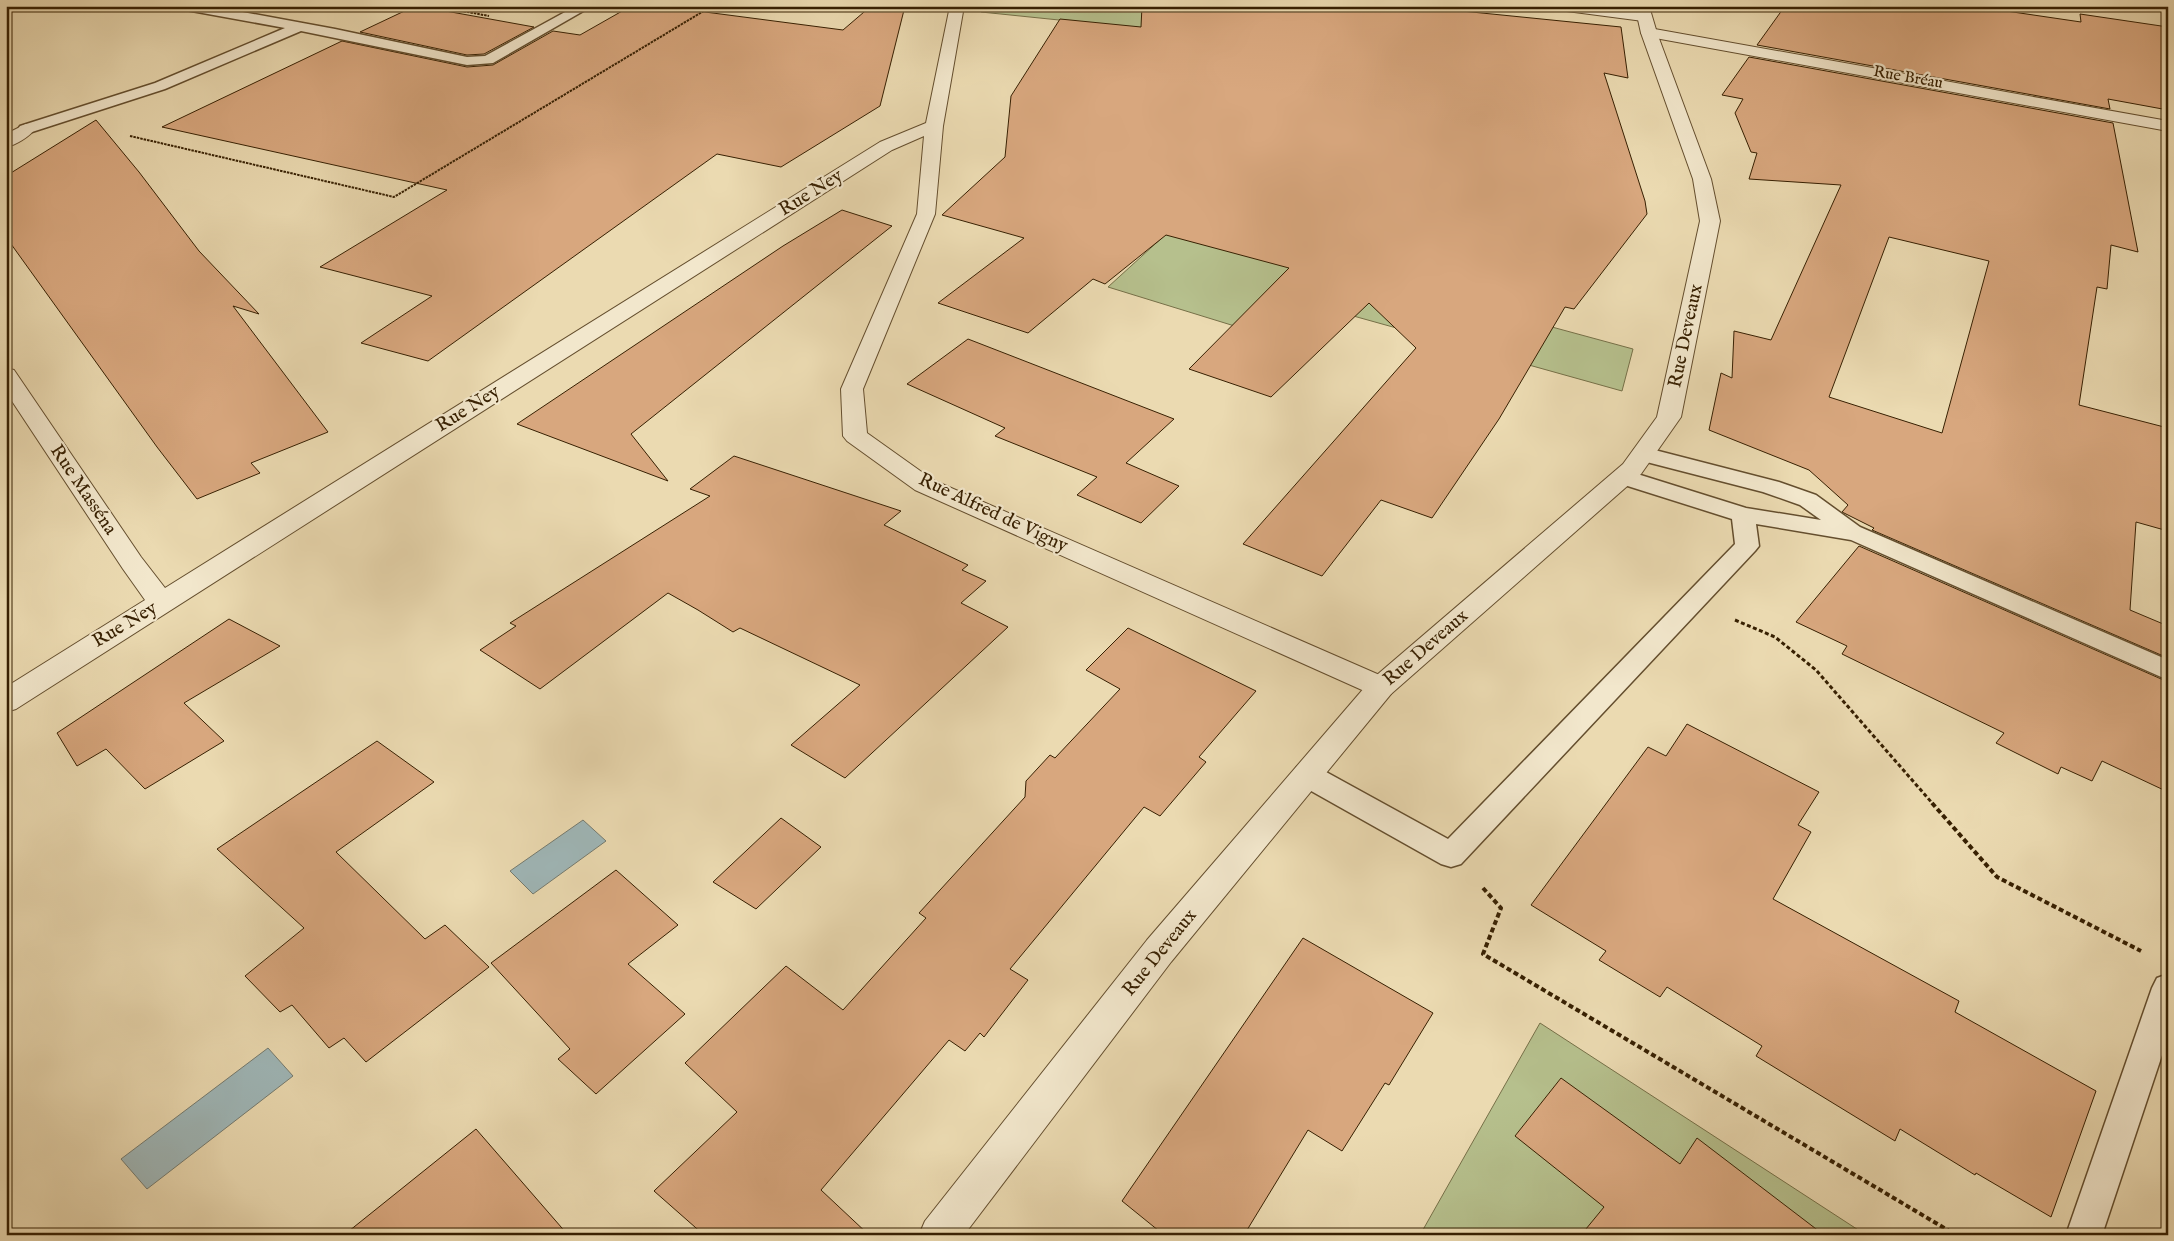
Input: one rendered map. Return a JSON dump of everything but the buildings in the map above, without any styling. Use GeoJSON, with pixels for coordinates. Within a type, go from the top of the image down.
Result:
{"type":"FeatureCollection","features":[{"type":"Feature","properties":{"kind":"street","name":"Rue Alfred de Vigny"},"geometry":{"type":"LineString","coordinates":[[957,6],[934,126],[926,214],[852,389],[855,436],[924,485],[1381,687]]}},
{"type":"Feature","properties":{"kind":"street","name":"Rue Bréau"},"geometry":{"type":"LineString","coordinates":[[1560,6],[1645,19],[1738,48],[2168,126]]}},
{"type":"Feature","properties":{"kind":"street","name":"Rue Deveaux"},"geometry":{"type":"LineString","coordinates":[[939,1235],[1159,951],[1381,687],[1623,477],[1643,454],[1669,417],[1710,221],[1702,179],[1645,19]]}},
{"type":"Feature","properties":{"kind":"street"},"geometry":{"type":"LineString","coordinates":[[6,124],[26,129]]}},
{"type":"Feature","properties":{"kind":"street","name":"Rue Ney"},"geometry":{"type":"LineString","coordinates":[[6,701],[886,146],[934,126]]}},
{"type":"Feature","properties":{"kind":"street"},"geometry":{"type":"LineString","coordinates":[[6,142],[26,129]]}},
{"type":"Feature","properties":{"kind":"street","name":"Rue Masséna"},"geometry":{"type":"LineString","coordinates":[[6,375],[132,563],[162,603]]}},
{"type":"Feature","properties":{"kind":"lane"},"geometry":{"type":"LineString","coordinates":[[186,6],[336,33],[467,61],[488,60],[586,6]]}},
{"type":"Feature","properties":{"kind":"lane"},"geometry":{"type":"LineString","coordinates":[[26,129],[160,86],[299,27]]}},
{"type":"Feature","properties":{"kind":"lane"},"geometry":{"type":"LineString","coordinates":[[1643,454],[1771,487],[1808,500],[1856,533],[2168,671]]}},
{"type":"Feature","properties":{"kind":"lane"},"geometry":{"type":"LineString","coordinates":[[1623,477],[1743,514],[1856,533]]}},
{"type":"Feature","properties":{"kind":"lane"},"geometry":{"type":"LineString","coordinates":[[1307,775],[1451,855],[1747,546],[1743,514]]}},
{"type":"Feature","properties":{"kind":"lane"},"geometry":{"type":"LineString","coordinates":[[2084,1235],[2168,988]]}},
{"type":"Feature","properties":{"kind":"path"},"geometry":{"type":"LineString","coordinates":[[130,136],[394,197],[712,6]]}},
{"type":"Feature","properties":{"kind":"path"},"geometry":{"type":"LineString","coordinates":[[1693,602],[1775,637],[1816,670],[1997,877],[2142,952]]}},
{"type":"Feature","properties":{"kind":"path"},"geometry":{"type":"LineString","coordinates":[[1451,855],[1501,908],[1483,954],[1956,1235]]}},
{"type":"Feature","properties":{"kind":"green space"},"geometry":{"type":"Polygon","coordinates":[[[982,6],[1191,6],[1361,51],[981,12],[982,6]]]}},
{"type":"Feature","properties":{"kind":"green space"},"geometry":{"type":"Polygon","coordinates":[[[1176,225],[1633,349],[1622,391],[1289,298],[1254,332],[1108,287],[1176,225]]]}},
{"type":"Feature","properties":{"kind":"green space"},"geometry":{"type":"Polygon","coordinates":[[[1540,1023],[1866,1235],[1420,1235],[1540,1023]]]}},
{"type":"Feature","properties":{"kind":"water"},"geometry":{"type":"Polygon","coordinates":[[[583,820],[606,841],[533,894],[510,871],[583,820]]]}},
{"type":"Feature","properties":{"kind":"water"},"geometry":{"type":"Polygon","coordinates":[[[268,1048],[293,1076],[147,1189],[121,1159],[268,1048]]]}}]}
